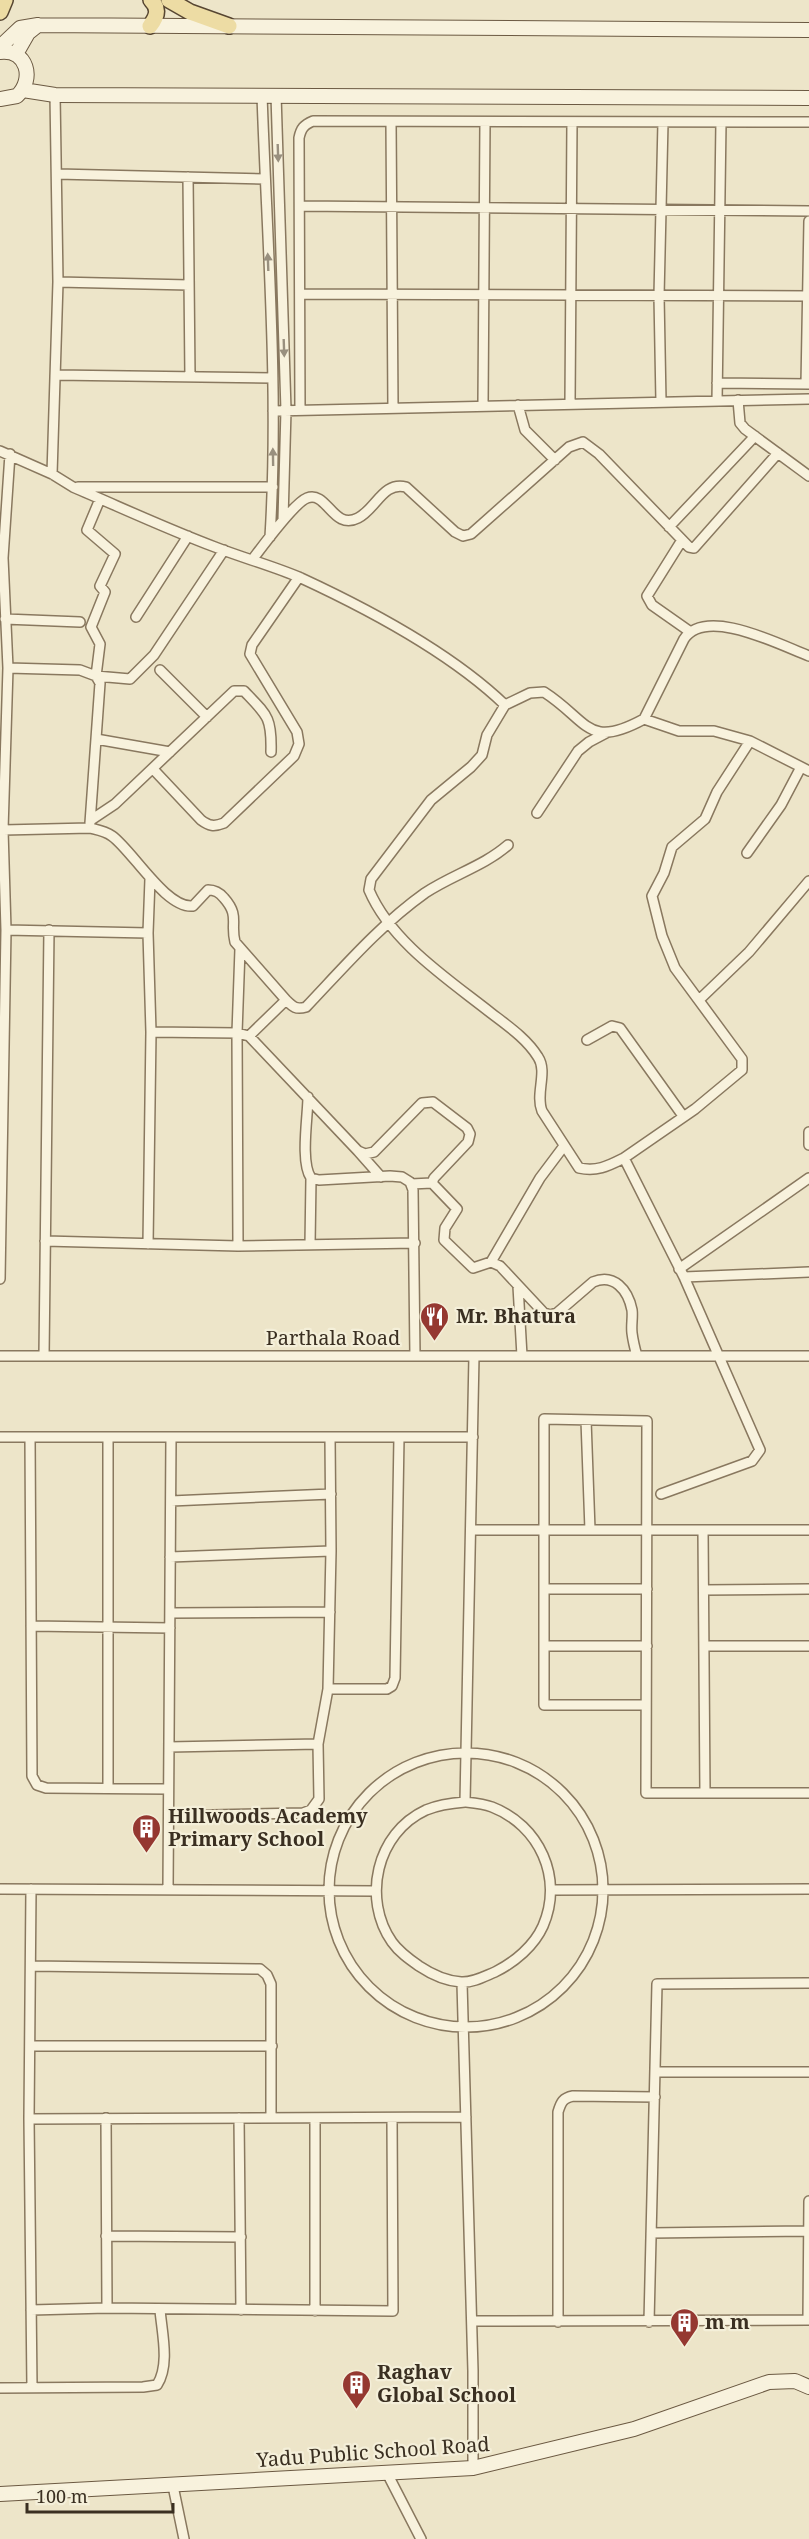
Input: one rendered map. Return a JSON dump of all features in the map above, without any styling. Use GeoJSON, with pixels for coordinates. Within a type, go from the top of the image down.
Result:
{"type":"FeatureCollection","features":[{"type":"Feature","properties":{"kind":"main road"},"geometry":{"type":"LineString","coordinates":[[150,26],[157,12],[151,0]]}},
{"type":"Feature","properties":{"kind":"main road"},"geometry":{"type":"LineString","coordinates":[[169,0],[190,12],[229,26]]}},
{"type":"Feature","properties":{"kind":"street"},"geometry":{"type":"LineString","coordinates":[[16,54],[28,33],[38,25]]}},
{"type":"Feature","properties":{"kind":"street"},"geometry":{"type":"LineString","coordinates":[[0,47],[20,28],[38,25],[809,30]]}},
{"type":"Feature","properties":{"kind":"street"},"geometry":{"type":"LineString","coordinates":[[0,52],[16,54],[27,68],[27,84],[23,90],[10,99],[0,99]]}},
{"type":"Feature","properties":{"kind":"street"},"geometry":{"type":"LineString","coordinates":[[23,90],[55,95],[809,98]]}},
{"type":"Feature","properties":{"kind":"street"},"geometry":{"type":"LineString","coordinates":[[51,474],[58,282],[55,95]]}},
{"type":"Feature","properties":{"kind":"street"},"geometry":{"type":"LineString","coordinates":[[269,95],[265,179],[273,411],[273,487],[270,537]]}},
{"type":"Feature","properties":{"kind":"street"},"geometry":{"type":"LineString","coordinates":[[269,95],[286,410],[283,520]]}},
{"type":"Feature","properties":{"kind":"street"},"geometry":{"type":"LineString","coordinates":[[300,409],[299,138],[301,129],[306,124],[314,122],[809,122]]}},
{"type":"Feature","properties":{"kind":"street"},"geometry":{"type":"LineString","coordinates":[[391,122],[393,407]]}},
{"type":"Feature","properties":{"kind":"street"},"geometry":{"type":"LineString","coordinates":[[483,405],[485,122]]}},
{"type":"Feature","properties":{"kind":"street"},"geometry":{"type":"LineString","coordinates":[[570,404],[572,122]]}},
{"type":"Feature","properties":{"kind":"street"},"geometry":{"type":"LineString","coordinates":[[661,402],[659,296],[663,122]]}},
{"type":"Feature","properties":{"kind":"street"},"geometry":{"type":"LineString","coordinates":[[717,401],[721,122]]}},
{"type":"Feature","properties":{"kind":"street"},"geometry":{"type":"LineString","coordinates":[[57,174],[265,179]]}},
{"type":"Feature","properties":{"kind":"street"},"geometry":{"type":"LineString","coordinates":[[188,177],[190,377]]}},
{"type":"Feature","properties":{"kind":"street"},"geometry":{"type":"LineString","coordinates":[[301,206],[809,211]]}},
{"type":"Feature","properties":{"kind":"street"},"geometry":{"type":"LineString","coordinates":[[717,383],[808,384],[809,221]]}},
{"type":"Feature","properties":{"kind":"street"},"geometry":{"type":"LineString","coordinates":[[58,282],[189,285]]}},
{"type":"Feature","properties":{"kind":"street"},"geometry":{"type":"LineString","coordinates":[[300,294],[808,296]]}},
{"type":"Feature","properties":{"kind":"street"},"geometry":{"type":"LineString","coordinates":[[55,375],[272,378]]}},
{"type":"Feature","properties":{"kind":"street"},"geometry":{"type":"LineString","coordinates":[[273,411],[809,399]]}},
{"type":"Feature","properties":{"kind":"street"},"geometry":{"type":"LineString","coordinates":[[738,400],[740,423],[809,476]]}},
{"type":"Feature","properties":{"kind":"street"},"geometry":{"type":"LineString","coordinates":[[518,405],[525,430],[555,460]]}},
{"type":"Feature","properties":{"kind":"street"},"geometry":{"type":"LineString","coordinates":[[669,527],[755,436]]}},
{"type":"Feature","properties":{"kind":"street"},"geometry":{"type":"LineString","coordinates":[[252,560],[283,520],[305,498],[320,499],[342,520],[351,521],[360,517],[397,484],[406,487],[455,532],[463,536],[471,534],[555,460],[576,443],[583,442],[589,445],[689,547],[694,548],[702,543],[778,453]]}},
{"type":"Feature","properties":{"kind":"street"},"geometry":{"type":"LineString","coordinates":[[0,1279],[6,930],[3,830],[8,668],[3,558],[5,453],[100,499],[188,536],[299,577],[362,608],[449,660],[482,683],[505,705]]}},
{"type":"Feature","properties":{"kind":"street"},"geometry":{"type":"LineString","coordinates":[[73,487],[273,487]]}},
{"type":"Feature","properties":{"kind":"street"},"geometry":{"type":"LineString","coordinates":[[90,824],[100,683],[96,676],[100,644],[91,627],[105,592],[100,586],[115,554],[87,530],[100,499]]}},
{"type":"Feature","properties":{"kind":"street"},"geometry":{"type":"LineString","coordinates":[[136,617],[188,536]]}},
{"type":"Feature","properties":{"kind":"street"},"geometry":{"type":"LineString","coordinates":[[682,540],[647,596],[652,605],[689,631]]}},
{"type":"Feature","properties":{"kind":"street"},"geometry":{"type":"LineString","coordinates":[[8,668],[80,670],[96,676],[130,679],[154,655],[224,550]]}},
{"type":"Feature","properties":{"kind":"street"},"geometry":{"type":"LineString","coordinates":[[153,769],[201,820],[208,825],[216,826],[224,822],[294,756],[299,744],[297,732],[253,663],[250,654],[252,645],[299,577]]}},
{"type":"Feature","properties":{"kind":"street"},"geometry":{"type":"LineString","coordinates":[[5,619],[80,622]]}},
{"type":"Feature","properties":{"kind":"street"},"geometry":{"type":"LineString","coordinates":[[537,813],[578,751],[589,742],[607,733],[626,729],[644,719],[689,631],[697,627],[724,626],[809,656]]}},
{"type":"Feature","properties":{"kind":"street"},"geometry":{"type":"LineString","coordinates":[[160,669],[207,717]]}},
{"type":"Feature","properties":{"kind":"street"},"geometry":{"type":"LineString","coordinates":[[3,830],[90,824],[153,769],[234,691],[244,691],[267,716],[272,732],[271,752]]}},
{"type":"Feature","properties":{"kind":"street"},"geometry":{"type":"LineString","coordinates":[[607,733],[592,730],[544,692],[530,693],[505,705],[487,735],[482,755],[431,800],[371,879],[369,890],[388,922],[441,975],[518,1034],[538,1056],[542,1064],[538,1100],[542,1111],[579,1168],[590,1170],[601,1169],[624,1158],[742,1070],[743,1063],[725,1033],[671,960],[652,896],[664,873],[672,847],[705,819],[717,792],[750,741]]}},
{"type":"Feature","properties":{"kind":"street"},"geometry":{"type":"LineString","coordinates":[[644,719],[679,731],[714,731],[750,741],[805,769],[747,854]]}},
{"type":"Feature","properties":{"kind":"street"},"geometry":{"type":"LineString","coordinates":[[96,739],[170,752]]}},
{"type":"Feature","properties":{"kind":"street"},"geometry":{"type":"LineString","coordinates":[[90,824],[114,837],[150,879],[185,907],[197,904],[208,890],[220,893],[235,915],[233,936],[240,949],[286,1000],[299,1009],[306,1007],[388,922],[431,890],[491,859],[508,845]]}},
{"type":"Feature","properties":{"kind":"street"},"geometry":{"type":"LineString","coordinates":[[148,1244],[151,1032],[148,933],[150,879]]}},
{"type":"Feature","properties":{"kind":"street"},"geometry":{"type":"LineString","coordinates":[[699,1000],[749,952],[809,881]]}},
{"type":"Feature","properties":{"kind":"street"},"geometry":{"type":"LineString","coordinates":[[6,930],[148,933]]}},
{"type":"Feature","properties":{"kind":"street"},"geometry":{"type":"LineString","coordinates":[[44,1356],[49,930]]}},
{"type":"Feature","properties":{"kind":"street"},"geometry":{"type":"LineString","coordinates":[[238,1246],[237,1033],[240,949]]}},
{"type":"Feature","properties":{"kind":"street"},"geometry":{"type":"LineString","coordinates":[[249,1036],[286,1000]]}},
{"type":"Feature","properties":{"kind":"street"},"geometry":{"type":"LineString","coordinates":[[587,1040],[612,1026],[620,1028],[683,1116]]}},
{"type":"Feature","properties":{"kind":"street"},"geometry":{"type":"LineString","coordinates":[[151,1032],[237,1033],[249,1036],[381,1177]]}},
{"type":"Feature","properties":{"kind":"street"},"geometry":{"type":"LineString","coordinates":[[308,1097],[306,1171],[311,1178],[310,1245]]}},
{"type":"Feature","properties":{"kind":"street"},"geometry":{"type":"LineString","coordinates":[[358,1151],[365,1154],[374,1152],[422,1103],[433,1102],[467,1128],[470,1134],[468,1142],[432,1183]]}},
{"type":"Feature","properties":{"kind":"street"},"geometry":{"type":"LineString","coordinates":[[809,1132],[809,1145]]}},
{"type":"Feature","properties":{"kind":"street"},"geometry":{"type":"LineString","coordinates":[[491,1262],[540,1178],[564,1146]]}},
{"type":"Feature","properties":{"kind":"street"},"geometry":{"type":"LineString","coordinates":[[624,1158],[682,1273],[760,1450],[753,1461],[661,1494]]}},
{"type":"Feature","properties":{"kind":"street"},"geometry":{"type":"LineString","coordinates":[[311,1178],[319,1180],[402,1177],[411,1184],[432,1183],[457,1209],[445,1228],[444,1240],[472,1268],[491,1262],[500,1266],[544,1313],[550,1315],[557,1313],[593,1282],[601,1279],[611,1280],[622,1286],[630,1303],[636,1356]]}},
{"type":"Feature","properties":{"kind":"street"},"geometry":{"type":"LineString","coordinates":[[682,1273],[809,1178]]}},
{"type":"Feature","properties":{"kind":"street"},"geometry":{"type":"LineString","coordinates":[[411,1184],[415,1243],[415,1356]]}},
{"type":"Feature","properties":{"kind":"street"},"geometry":{"type":"LineString","coordinates":[[45,1240],[238,1246],[415,1243]]}},
{"type":"Feature","properties":{"kind":"street"},"geometry":{"type":"LineString","coordinates":[[682,1273],[809,1272]]}},
{"type":"Feature","properties":{"kind":"street"},"geometry":{"type":"LineString","coordinates":[[518,1286],[522,1356]]}},
{"type":"Feature","properties":{"kind":"street","name":"Parthala Road"},"geometry":{"type":"LineString","coordinates":[[0,1356],[809,1356]]}},
{"type":"Feature","properties":{"kind":"street"},"geometry":{"type":"LineString","coordinates":[[465,1802],[474,1356]]}},
{"type":"Feature","properties":{"kind":"street"},"geometry":{"type":"LineString","coordinates":[[646,1705],[544,1705],[544,1419],[647,1421],[646,1793],[809,1793]]}},
{"type":"Feature","properties":{"kind":"street"},"geometry":{"type":"LineString","coordinates":[[586,1420],[590,1530]]}},
{"type":"Feature","properties":{"kind":"street"},"geometry":{"type":"LineString","coordinates":[[0,1437],[473,1437]]}},
{"type":"Feature","properties":{"kind":"street"},"geometry":{"type":"LineString","coordinates":[[30,1437],[32,1776],[37,1785],[46,1788],[168,1789]]}},
{"type":"Feature","properties":{"kind":"street"},"geometry":{"type":"LineString","coordinates":[[108,1437],[108,1788]]}},
{"type":"Feature","properties":{"kind":"street"},"geometry":{"type":"LineString","coordinates":[[168,1890],[171,1437]]}},
{"type":"Feature","properties":{"kind":"street"},"geometry":{"type":"LineString","coordinates":[[169,1816],[303,1813],[311,1810],[319,1799],[318,1744],[327,1689],[330,1612],[330,1437]]}},
{"type":"Feature","properties":{"kind":"street"},"geometry":{"type":"LineString","coordinates":[[327,1689],[387,1689],[392,1686],[395,1678],[399,1437]]}},
{"type":"Feature","properties":{"kind":"street"},"geometry":{"type":"LineString","coordinates":[[171,1501],[331,1494]]}},
{"type":"Feature","properties":{"kind":"street"},"geometry":{"type":"LineString","coordinates":[[471,1530],[809,1530]]}},
{"type":"Feature","properties":{"kind":"street"},"geometry":{"type":"LineString","coordinates":[[703,1530],[705,1793]]}},
{"type":"Feature","properties":{"kind":"street"},"geometry":{"type":"LineString","coordinates":[[170,1557],[331,1551]]}},
{"type":"Feature","properties":{"kind":"street"},"geometry":{"type":"LineString","coordinates":[[544,1589],[647,1589]]}},
{"type":"Feature","properties":{"kind":"street"},"geometry":{"type":"LineString","coordinates":[[704,1590],[809,1589]]}},
{"type":"Feature","properties":{"kind":"street"},"geometry":{"type":"LineString","coordinates":[[170,1613],[330,1612]]}},
{"type":"Feature","properties":{"kind":"street"},"geometry":{"type":"LineString","coordinates":[[31,1626],[170,1628]]}},
{"type":"Feature","properties":{"kind":"street"},"geometry":{"type":"LineString","coordinates":[[544,1646],[647,1646]]}},
{"type":"Feature","properties":{"kind":"street"},"geometry":{"type":"LineString","coordinates":[[704,1646],[809,1646]]}},
{"type":"Feature","properties":{"kind":"street"},"geometry":{"type":"LineString","coordinates":[[169,1747],[318,1744]]}},
{"type":"Feature","properties":{"kind":"street"},"geometry":{"type":"LineString","coordinates":[[466,1751],[508,1758],[550,1780],[582,1816],[601,1860],[603,1890],[599,1918],[589,1953],[560,1991],[521,2018],[464,2030],[427,2024],[385,2003],[354,1972],[335,1934],[328,1891],[334,1848],[354,1809],[385,1779],[423,1759],[466,1751]]}},
{"type":"Feature","properties":{"kind":"street"},"geometry":{"type":"LineString","coordinates":[[465,1802],[491,1806],[514,1818],[529,1832],[541,1848],[549,1870],[551,1890],[543,1926],[527,1950],[507,1966],[480,1979],[462,1983],[440,1977],[405,1956],[392,1942],[380,1920],[375,1891],[378,1869],[388,1844],[404,1825],[424,1811],[446,1804],[465,1802]]}},
{"type":"Feature","properties":{"kind":"street"},"geometry":{"type":"LineString","coordinates":[[0,1889],[375,1891]]}},
{"type":"Feature","properties":{"kind":"street"},"geometry":{"type":"LineString","coordinates":[[31,1889],[29,2119],[32,2387]]}},
{"type":"Feature","properties":{"kind":"street"},"geometry":{"type":"LineString","coordinates":[[551,1890],[809,1889]]}},
{"type":"Feature","properties":{"kind":"street"},"geometry":{"type":"LineString","coordinates":[[31,1966],[260,1969],[267,1975],[271,1984],[271,2118]]}},
{"type":"Feature","properties":{"kind":"street"},"geometry":{"type":"LineString","coordinates":[[462,1983],[472,2321],[473,2468]]}},
{"type":"Feature","properties":{"kind":"street"},"geometry":{"type":"LineString","coordinates":[[650,2322],[657,1984],[809,1983]]}},
{"type":"Feature","properties":{"kind":"street"},"geometry":{"type":"LineString","coordinates":[[31,2046],[272,2046]]}},
{"type":"Feature","properties":{"kind":"street"},"geometry":{"type":"LineString","coordinates":[[655,2072],[809,2072]]}},
{"type":"Feature","properties":{"kind":"street"},"geometry":{"type":"LineString","coordinates":[[558,2322],[558,2112],[561,2103],[573,2096],[655,2097]]}},
{"type":"Feature","properties":{"kind":"street"},"geometry":{"type":"LineString","coordinates":[[29,2119],[466,2117]]}},
{"type":"Feature","properties":{"kind":"street"},"geometry":{"type":"LineString","coordinates":[[106,2118],[107,2308]]}},
{"type":"Feature","properties":{"kind":"street"},"geometry":{"type":"LineString","coordinates":[[239,2118],[241,2310]]}},
{"type":"Feature","properties":{"kind":"street"},"geometry":{"type":"LineString","coordinates":[[315,2118],[315,2311]]}},
{"type":"Feature","properties":{"kind":"street"},"geometry":{"type":"LineString","coordinates":[[31,2310],[107,2308],[393,2311],[392,2118]]}},
{"type":"Feature","properties":{"kind":"street"},"geometry":{"type":"LineString","coordinates":[[472,2321],[808,2320],[809,2201]]}},
{"type":"Feature","properties":{"kind":"street"},"geometry":{"type":"LineString","coordinates":[[651,2233],[809,2231]]}},
{"type":"Feature","properties":{"kind":"street"},"geometry":{"type":"LineString","coordinates":[[106,2236],[241,2237]]}},
{"type":"Feature","properties":{"kind":"street"},"geometry":{"type":"LineString","coordinates":[[0,2388],[157,2385],[162,2377],[164,2366],[160,2310]]}},
{"type":"Feature","properties":{"kind":"street","name":"Yadu Public School Road"},"geometry":{"type":"LineString","coordinates":[[0,2494],[473,2468],[634,2429],[769,2382],[795,2381],[809,2387]]}},
{"type":"Feature","properties":{"kind":"street"},"geometry":{"type":"LineString","coordinates":[[387,2473],[421,2539]]}},
{"type":"Feature","properties":{"kind":"street"},"geometry":{"type":"LineString","coordinates":[[172,2486],[184,2539]]}},
{"type":"Feature","properties":{"kind":"place","name":"Mr. Bhatura"},"geometry":{"type":"Point","coordinates":[435,1342]}},
{"type":"Feature","properties":{"kind":"place","name":"Hillwoods Academy Primary School"},"geometry":{"type":"Point","coordinates":[147,1854]}},
{"type":"Feature","properties":{"kind":"place","name":"m m"},"geometry":{"type":"Point","coordinates":[684,2348]}},
{"type":"Feature","properties":{"kind":"place","name":"Raghav Global School"},"geometry":{"type":"Point","coordinates":[356,2410]}}]}
